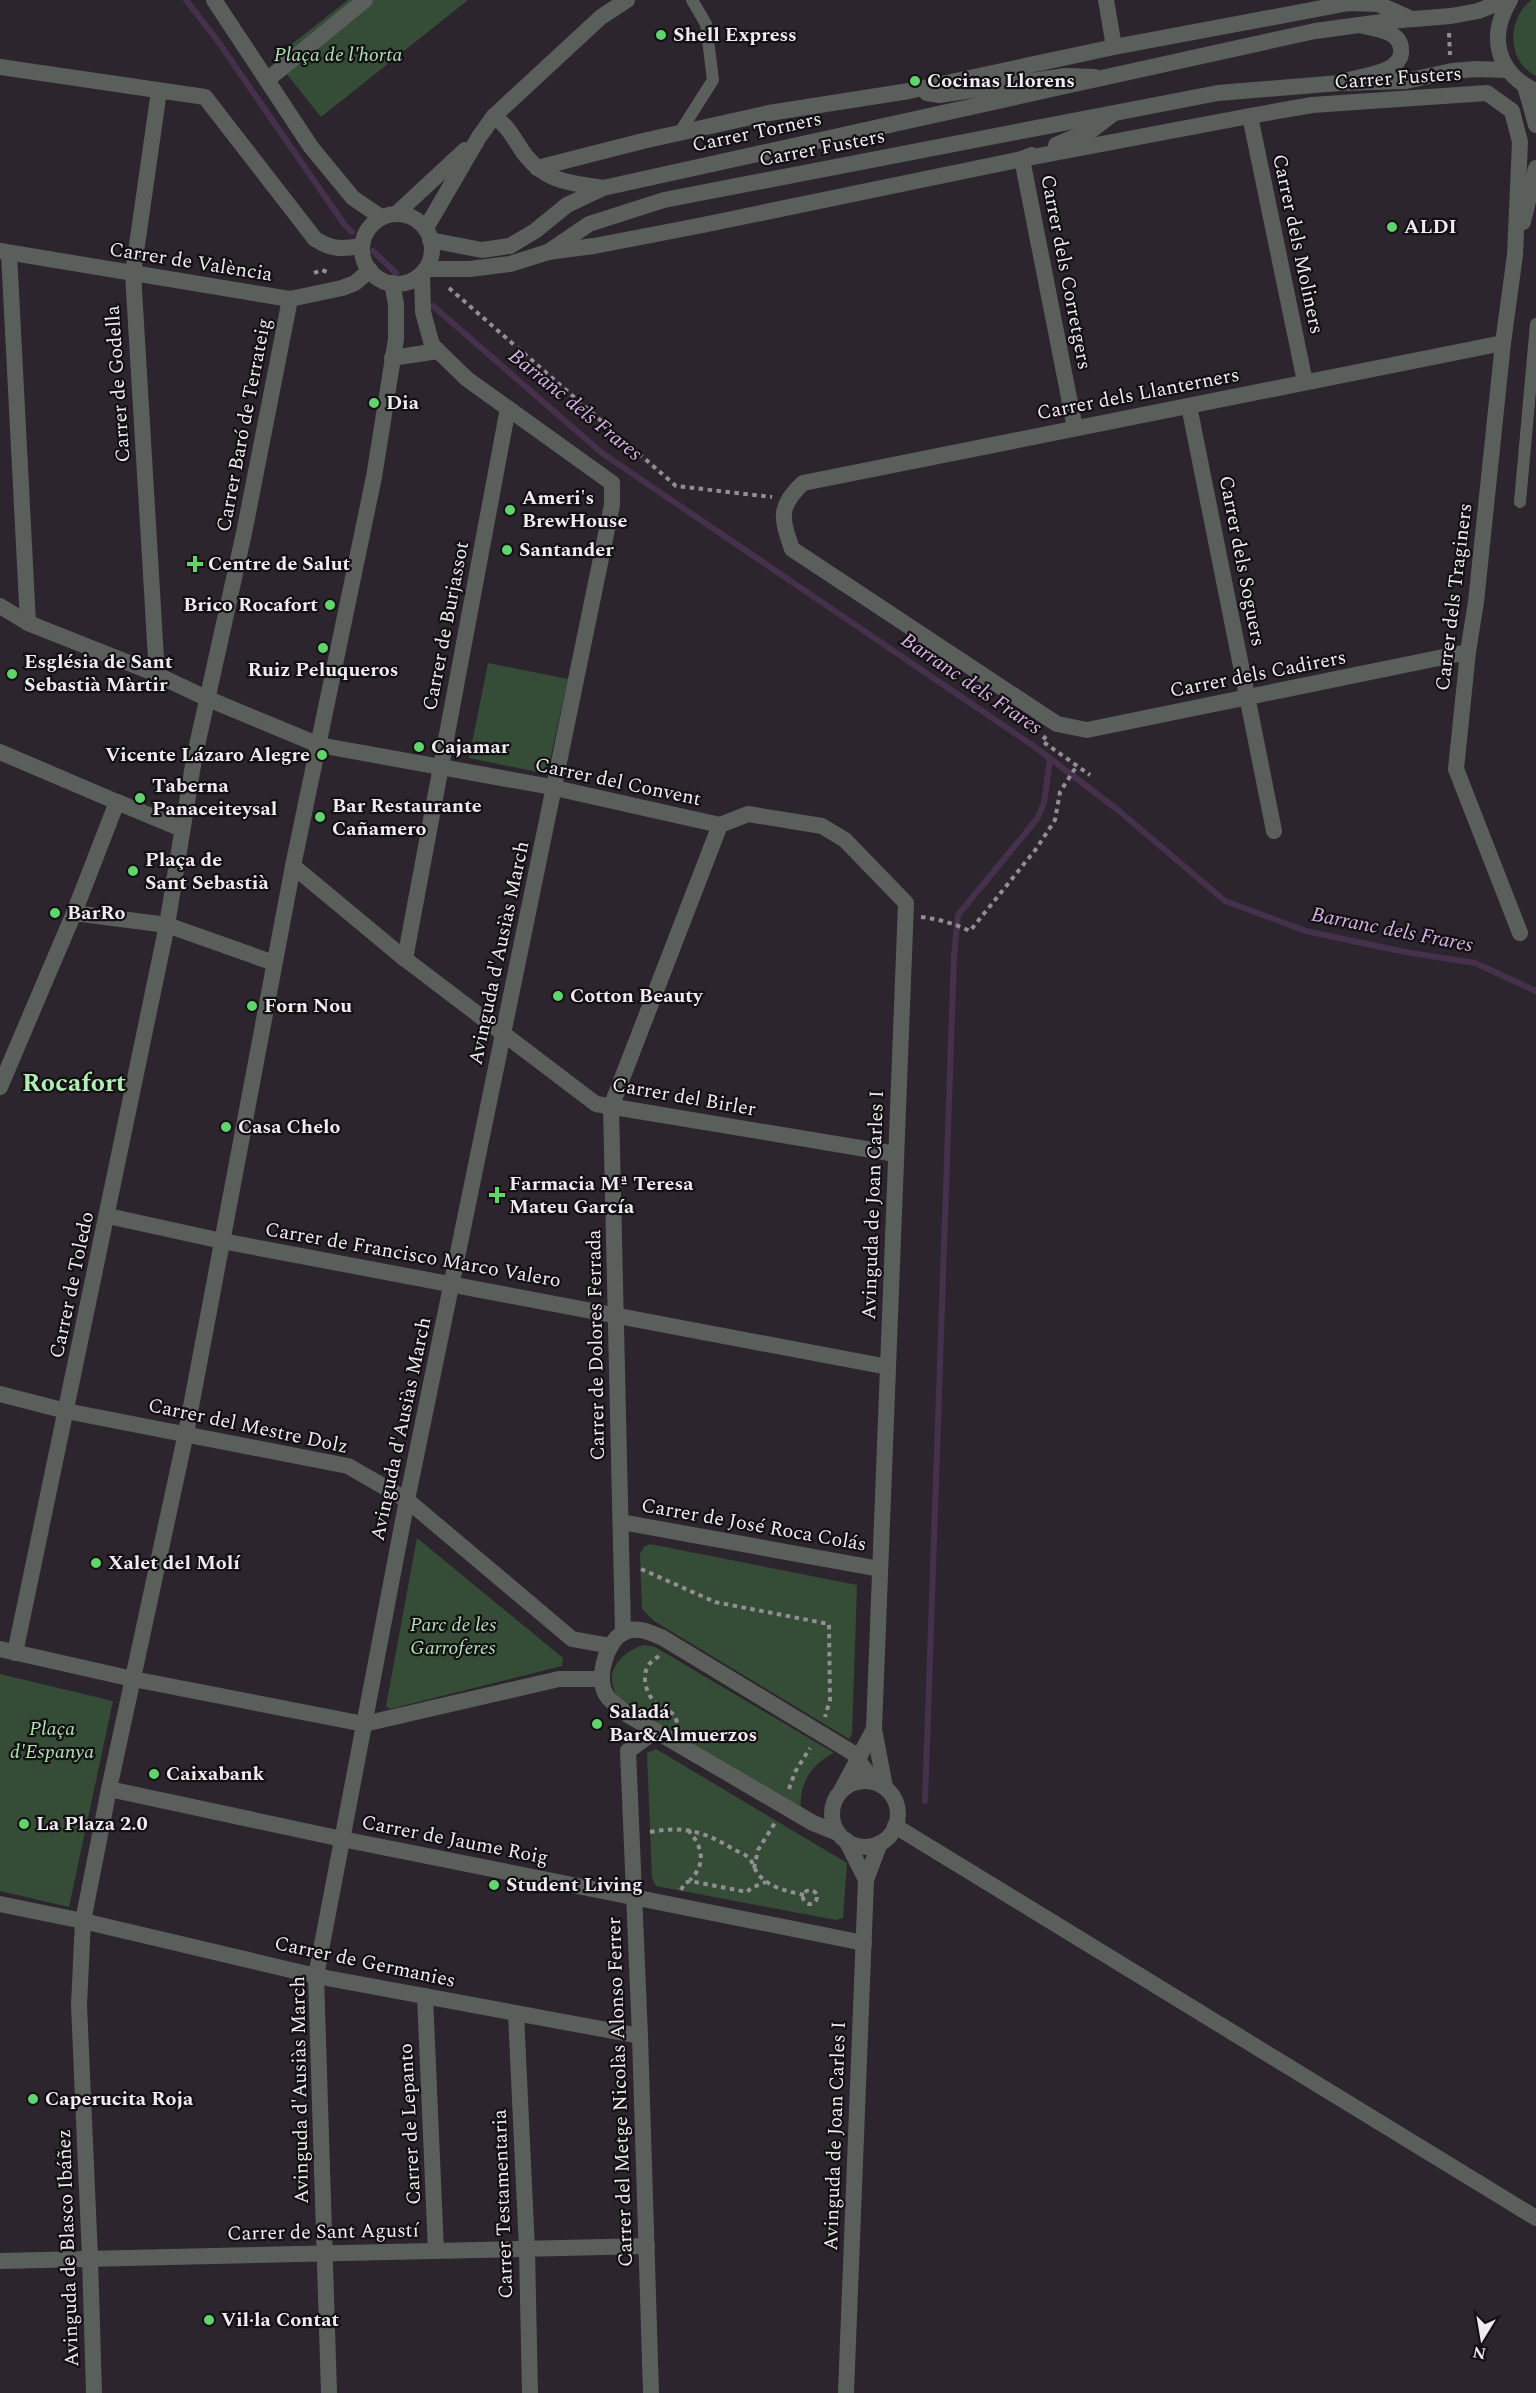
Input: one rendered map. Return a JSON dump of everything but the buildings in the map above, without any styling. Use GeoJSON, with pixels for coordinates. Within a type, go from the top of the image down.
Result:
{"type":"FeatureCollection","features":[{"type":"Feature","properties":{"kind":"street"},"geometry":{"type":"LineString","coordinates":[[214,0],[311,147],[353,198],[388,216],[402,214],[418,220],[428,234],[432,252],[424,271],[423,312],[432,345],[467,379],[508,408]]}},
{"type":"Feature","properties":{"kind":"street"},"geometry":{"type":"LineString","coordinates":[[267,80],[365,0]]}},
{"type":"Feature","properties":{"kind":"street"},"geometry":{"type":"LineString","coordinates":[[428,234],[479,137],[494,116],[601,17],[627,0]]}},
{"type":"Feature","properties":{"kind":"street"},"geometry":{"type":"LineString","coordinates":[[1106,0],[1114,47]]}},
{"type":"Feature","properties":{"kind":"street"},"geometry":{"type":"LineString","coordinates":[[1508,0],[1501,15],[1497,33],[1499,52],[1508,70],[1530,89],[1536,125]]}},
{"type":"Feature","properties":{"kind":"street","name":"Carrer Fusters"},"geometry":{"type":"LineString","coordinates":[[909,91],[939,95],[1065,76],[1107,77],[1315,31],[1451,16],[1478,11],[1508,0]]}},
{"type":"Feature","properties":{"kind":"street","name":"Carrer Fusters"},"geometry":{"type":"LineString","coordinates":[[537,168],[680,132],[769,113],[909,91],[1114,47],[1349,3],[1379,2],[1412,19]]}},
{"type":"Feature","properties":{"kind":"street","name":"Carrer Fusters"},"geometry":{"type":"LineString","coordinates":[[1340,83],[1393,67],[1400,60],[1402,51],[1400,42],[1394,35],[1359,25]]}},
{"type":"Feature","properties":{"kind":"street"},"geometry":{"type":"LineString","coordinates":[[0,67],[205,97],[315,239],[328,247],[344,249],[362,246]]}},
{"type":"Feature","properties":{"kind":"street","name":"Carrer Fusters"},"geometry":{"type":"LineString","coordinates":[[424,271],[510,264],[548,252],[594,246],[698,226],[1022,159],[1312,105],[1452,71],[1492,68],[1508,70]]}},
{"type":"Feature","properties":{"kind":"street","name":"Carrer Torners"},"geometry":{"type":"LineString","coordinates":[[428,234],[482,250],[510,246],[535,231],[567,205],[603,188],[1107,77]]}},
{"type":"Feature","properties":{"kind":"street","name":"Carrer Fusters"},"geometry":{"type":"LineString","coordinates":[[548,252],[589,224],[664,200],[1218,93],[1340,83],[1406,81]]}},
{"type":"Feature","properties":{"kind":"street","name":"Carrer de Godella"},"geometry":{"type":"LineString","coordinates":[[157,675],[133,273],[159,91]]}},
{"type":"Feature","properties":{"kind":"street","name":"Carrer Fusters"},"geometry":{"type":"LineString","coordinates":[[1312,105],[1487,93],[1512,111],[1520,142],[1515,255]]}},
{"type":"Feature","properties":{"kind":"street","name":"Carrer Fusters"},"geometry":{"type":"LineString","coordinates":[[1022,159],[1092,130],[1113,114]]}},
{"type":"Feature","properties":{"kind":"street"},"geometry":{"type":"LineString","coordinates":[[494,116],[508,127],[526,156],[537,168],[558,181],[603,188]]}},
{"type":"Feature","properties":{"kind":"street","name":"Carrer dels Moliners"},"geometry":{"type":"LineString","coordinates":[[1250,116],[1305,382]]}},
{"type":"Feature","properties":{"kind":"street"},"geometry":{"type":"LineString","coordinates":[[424,271],[412,281],[392,283],[374,276],[364,262],[362,246],[365,233],[372,224],[388,216],[479,137]]}},
{"type":"Feature","properties":{"kind":"street","name":"Carrer dels Corretgers"},"geometry":{"type":"LineString","coordinates":[[1022,159],[1075,428]]}},
{"type":"Feature","properties":{"kind":"street"},"geometry":{"type":"LineString","coordinates":[[1515,255],[1536,168]]}},
{"type":"Feature","properties":{"kind":"street"},"geometry":{"type":"LineString","coordinates":[[5,252],[7,380],[28,623]]}},
{"type":"Feature","properties":{"kind":"street","name":"Carrer de València"},"geometry":{"type":"LineString","coordinates":[[5,252],[290,299],[335,290],[355,283],[370,270]]}},
{"type":"Feature","properties":{"kind":"street","name":"Carrer dels Traginers"},"geometry":{"type":"LineString","coordinates":[[1515,255],[1503,343],[1456,769],[1520,933]]}},
{"type":"Feature","properties":{"kind":"street"},"geometry":{"type":"LineString","coordinates":[[0,1904],[83,1921],[109,1789],[186,1434],[293,866],[374,477],[396,339],[396,304],[392,283]]}},
{"type":"Feature","properties":{"kind":"street","name":"Carrer Baró de Terrateig"},"geometry":{"type":"LineString","coordinates":[[182,829],[206,698],[244,534],[290,299]]}},
{"type":"Feature","properties":{"kind":"street","name":"Carrer dels Llanterners"},"geometry":{"type":"LineString","coordinates":[[787,499],[803,483],[1503,343]]}},
{"type":"Feature","properties":{"kind":"street"},"geometry":{"type":"LineString","coordinates":[[392,358],[438,351]]}},
{"type":"Feature","properties":{"kind":"street","name":"Carrer dels Soguers"},"geometry":{"type":"LineString","coordinates":[[1189,406],[1274,831]]}},
{"type":"Feature","properties":{"kind":"street","name":"Avinguda d'Ausiàs March"},"geometry":{"type":"LineString","coordinates":[[329,2393],[316,1976],[407,1500],[612,504],[612,483],[508,408]]}},
{"type":"Feature","properties":{"kind":"street","name":"Carrer de Burjassot"},"geometry":{"type":"LineString","coordinates":[[405,959],[508,408]]}},
{"type":"Feature","properties":{"kind":"street","name":"Carrer dels Cadirers"},"geometry":{"type":"LineString","coordinates":[[787,499],[783,525],[792,549],[1057,724],[1086,730],[1468,652]]}},
{"type":"Feature","properties":{"kind":"street","name":"Carrer del Convent"},"geometry":{"type":"LineString","coordinates":[[0,606],[28,623],[157,675],[319,745],[555,789],[720,825]]}},
{"type":"Feature","properties":{"kind":"street"},"geometry":{"type":"LineString","coordinates":[[0,752],[182,829],[167,925]]}},
{"type":"Feature","properties":{"kind":"street"},"geometry":{"type":"LineString","coordinates":[[0,1087],[74,913],[117,802]]}},
{"type":"Feature","properties":{"kind":"street","name":"Avinguda de Joan Carles I"},"geometry":{"type":"LineString","coordinates":[[720,825],[748,814],[822,826],[845,840],[906,903],[874,1728],[880,1784]]}},
{"type":"Feature","properties":{"kind":"street","name":"Carrer de Dolores Ferrada"},"geometry":{"type":"LineString","coordinates":[[623,1633],[611,1107],[720,825]]}},
{"type":"Feature","properties":{"kind":"street","name":"Carrer del Birler"},"geometry":{"type":"LineString","coordinates":[[293,866],[405,959],[596,1104],[896,1154]]}},
{"type":"Feature","properties":{"kind":"street"},"geometry":{"type":"LineString","coordinates":[[74,913],[167,925],[274,963]]}},
{"type":"Feature","properties":{"kind":"street","name":"Carrer de Toledo"},"geometry":{"type":"LineString","coordinates":[[7,1651],[66,1411],[167,925]]}},
{"type":"Feature","properties":{"kind":"street","name":"Carrer de Francisco Marco Valero"},"geometry":{"type":"LineString","coordinates":[[108,1216],[222,1241],[888,1367]]}},
{"type":"Feature","properties":{"kind":"street","name":"Carrer del Mestre Dolz"},"geometry":{"type":"LineString","coordinates":[[0,1394],[66,1411],[348,1466],[407,1500],[572,1639],[611,1646]]}},
{"type":"Feature","properties":{"kind":"street","name":"Carrer de José Roca Colás"},"geometry":{"type":"LineString","coordinates":[[621,1522],[880,1569]]}},
{"type":"Feature","properties":{"kind":"street"},"geometry":{"type":"LineString","coordinates":[[640,1629],[663,1638],[858,1758],[880,1784],[890,1791],[898,1808],[898,1819],[892,1834],[880,1843],[867,1847],[856,1845],[784,1807],[628,1715],[606,1695],[602,1679],[604,1662],[611,1646],[623,1633],[640,1629]]}},
{"type":"Feature","properties":{"kind":"street"},"geometry":{"type":"LineString","coordinates":[[7,1651],[133,1679],[364,1724],[559,1679],[602,1679]]}},
{"type":"Feature","properties":{"kind":"street","name":"Avinguda de Joan Carles I"},"geometry":{"type":"LineString","coordinates":[[842,1791],[874,1728]]}},
{"type":"Feature","properties":{"kind":"street","name":"Carrer del Metge Nicolàs Alonso Ferrer"},"geometry":{"type":"LineString","coordinates":[[651,2393],[628,1751],[655,1731]]}},
{"type":"Feature","properties":{"kind":"street"},"geometry":{"type":"LineString","coordinates":[[842,1836],[833,1819],[833,1807],[842,1791],[851,1784],[866,1780],[880,1784]]}},
{"type":"Feature","properties":{"kind":"street","name":"Carrer de Jaume Roig"},"geometry":{"type":"LineString","coordinates":[[109,1789],[342,1839],[864,1943]]}},
{"type":"Feature","properties":{"kind":"street"},"geometry":{"type":"LineString","coordinates":[[895,1826],[1536,2217]]}},
{"type":"Feature","properties":{"kind":"street","name":"Avinguda de Joan Carles I"},"geometry":{"type":"LineString","coordinates":[[842,1836],[866,1880]]}},
{"type":"Feature","properties":{"kind":"street","name":"Avinguda de Joan Carles I"},"geometry":{"type":"LineString","coordinates":[[846,2393],[866,1880],[880,1843]]}},
{"type":"Feature","properties":{"kind":"street","name":"Carrer de Germanies"},"geometry":{"type":"LineString","coordinates":[[83,1921],[316,1976],[640,2036]]}},
{"type":"Feature","properties":{"kind":"street","name":"Avinguda de Blasco Ibáñez"},"geometry":{"type":"LineString","coordinates":[[83,1921],[79,2005],[94,2393]]}},
{"type":"Feature","properties":{"kind":"street","name":"Carrer de Lepanto"},"geometry":{"type":"LineString","coordinates":[[425,1996],[436,2251]]}},
{"type":"Feature","properties":{"kind":"street","name":"Carrer Testamentaria"},"geometry":{"type":"LineString","coordinates":[[516,2013],[527,2250],[530,2393]]}},
{"type":"Feature","properties":{"kind":"street","name":"Carrer de Sant Agustí"},"geometry":{"type":"LineString","coordinates":[[0,2261],[646,2246]]}},
{"type":"Feature","properties":{"kind":"lane"},"geometry":{"type":"LineString","coordinates":[[680,132],[713,80],[706,24],[692,0]]}},
{"type":"Feature","properties":{"kind":"lane"},"geometry":{"type":"LineString","coordinates":[[1520,502],[1536,324]]}},
{"type":"Feature","properties":{"kind":"path"},"geometry":{"type":"LineString","coordinates":[[1450,25],[1448,42],[1451,62]]}},
{"type":"Feature","properties":{"kind":"path"},"geometry":{"type":"LineString","coordinates":[[424,271],[676,486],[787,499]]}},
{"type":"Feature","properties":{"kind":"path"},"geometry":{"type":"LineString","coordinates":[[1042,741],[1090,775]]}},
{"type":"Feature","properties":{"kind":"path"},"geometry":{"type":"LineString","coordinates":[[906,915],[943,919],[951,925],[970,931],[1055,820],[1057,803],[1067,779],[1076,767]]}},
{"type":"Feature","properties":{"kind":"path"},"geometry":{"type":"LineString","coordinates":[[641,1569],[715,1602],[828,1624],[831,1700],[823,1723]]}},
{"type":"Feature","properties":{"kind":"path"},"geometry":{"type":"LineString","coordinates":[[647,1690],[645,1682],[648,1667],[663,1652]]}},
{"type":"Feature","properties":{"kind":"path"},"geometry":{"type":"LineString","coordinates":[[795,1772],[815,1741]]}},
{"type":"Feature","properties":{"kind":"path"},"geometry":{"type":"LineString","coordinates":[[754,1868],[758,1850],[784,1807]]}},
{"type":"Feature","properties":{"kind":"path"},"geometry":{"type":"LineString","coordinates":[[631,1832],[669,1828],[687,1829],[712,1837],[749,1858],[754,1868],[767,1882],[804,1895]]}},
{"type":"Feature","properties":{"kind":"path"},"geometry":{"type":"LineString","coordinates":[[676,1905],[680,1891],[699,1870],[701,1856],[697,1841],[687,1829]]}},
{"type":"Feature","properties":{"kind":"path"},"geometry":{"type":"LineString","coordinates":[[690,1881],[747,1892],[767,1882]]}},
{"type":"Feature","properties":{"kind":"green space","name":"Plaça de l'horta"},"geometry":{"type":"Polygon","coordinates":[[[348,0],[468,0],[321,117],[274,58],[348,0]]]}},
{"type":"Feature","properties":{"kind":"green space"},"geometry":{"type":"Polygon","coordinates":[[[1531,0],[1536,0],[1536,76],[1519,60],[1513,40],[1517,18],[1531,0]]]}},
{"type":"Feature","properties":{"kind":"green space"},"geometry":{"type":"Polygon","coordinates":[[[488,663],[568,679],[547,774],[469,758],[488,663]]]}},
{"type":"Feature","properties":{"kind":"green space","name":"Parc de les Garroferes"},"geometry":{"type":"Polygon","coordinates":[[[417,1538],[563,1658],[562,1666],[390,1709],[386,1706],[417,1538]]]}},
{"type":"Feature","properties":{"kind":"green space"},"geometry":{"type":"Polygon","coordinates":[[[650,1544],[857,1585],[852,1734],[849,1739],[654,1621],[642,1609],[640,1554],[644,1547],[650,1544]]]}},
{"type":"Feature","properties":{"kind":"green space"},"geometry":{"type":"Polygon","coordinates":[[[644,1645],[655,1647],[834,1753],[819,1763],[808,1776],[802,1793],[801,1811],[628,1706],[619,1698],[614,1690],[612,1679],[615,1666],[625,1655],[644,1645]]]}},
{"type":"Feature","properties":{"kind":"green space","name":"Plaça d'Espanya"},"geometry":{"type":"Polygon","coordinates":[[[0,1674],[113,1701],[69,1907],[0,1891],[0,1674]]]}},
{"type":"Feature","properties":{"kind":"green space"},"geometry":{"type":"Polygon","coordinates":[[[656,1749],[847,1863],[843,1918],[836,1920],[656,1886],[652,1878],[647,1753],[656,1749]]]}},
{"type":"Feature","properties":{"kind":"waterway","name":"Barranc dels Frares"},"geometry":{"type":"LineString","coordinates":[[186,0],[217,40],[344,224],[352,232]]}},
{"type":"Feature","properties":{"kind":"waterway","name":"Barranc dels Frares"},"geometry":{"type":"LineString","coordinates":[[373,251],[396,273]]}},
{"type":"Feature","properties":{"kind":"waterway","name":"Barranc dels Frares"},"geometry":{"type":"LineString","coordinates":[[433,306],[602,453],[1035,747],[1118,810],[1225,901],[1306,931],[1405,952],[1475,963],[1536,991]]}},
{"type":"Feature","properties":{"kind":"waterway"},"geometry":{"type":"LineString","coordinates":[[925,1801],[954,956],[958,915],[1037,819],[1044,803],[1050,759]]}},
{"type":"Feature","properties":{"kind":"place","name":"Shell Express"},"geometry":{"type":"Point","coordinates":[661,35]}},
{"type":"Feature","properties":{"kind":"place","name":"Cocinas Llorens"},"geometry":{"type":"Point","coordinates":[915,81]}},
{"type":"Feature","properties":{"kind":"place","name":"ALDI"},"geometry":{"type":"Point","coordinates":[1392,227]}},
{"type":"Feature","properties":{"kind":"place","name":"Dia"},"geometry":{"type":"Point","coordinates":[374,403]}},
{"type":"Feature","properties":{"kind":"place","name":"Ameri's BrewHouse"},"geometry":{"type":"Point","coordinates":[510,510]}},
{"type":"Feature","properties":{"kind":"place","name":"Santander"},"geometry":{"type":"Point","coordinates":[507,550]}},
{"type":"Feature","properties":{"kind":"place","name":"Centre de Salut"},"geometry":{"type":"Point","coordinates":[195,564]}},
{"type":"Feature","properties":{"kind":"place","name":"Brico Rocafort"},"geometry":{"type":"Point","coordinates":[330,605]}},
{"type":"Feature","properties":{"kind":"place","name":"Ruiz Peluqueros"},"geometry":{"type":"Point","coordinates":[323,648]}},
{"type":"Feature","properties":{"kind":"place","name":"Església de Sant Sebastià Màrtir"},"geometry":{"type":"Point","coordinates":[12,674]}},
{"type":"Feature","properties":{"kind":"place","name":"Cajamar"},"geometry":{"type":"Point","coordinates":[419,747]}},
{"type":"Feature","properties":{"kind":"place","name":"Vicente Lázaro Alegre"},"geometry":{"type":"Point","coordinates":[322,755]}},
{"type":"Feature","properties":{"kind":"place","name":"Taberna Panaceiteysal"},"geometry":{"type":"Point","coordinates":[140,798]}},
{"type":"Feature","properties":{"kind":"place","name":"Bar Restaurante Cañamero"},"geometry":{"type":"Point","coordinates":[320,817]}},
{"type":"Feature","properties":{"kind":"place","name":"Plaça de Sant Sebastià"},"geometry":{"type":"Point","coordinates":[133,871]}},
{"type":"Feature","properties":{"kind":"place","name":"BarRo"},"geometry":{"type":"Point","coordinates":[55,913]}},
{"type":"Feature","properties":{"kind":"place","name":"Cotton Beauty"},"geometry":{"type":"Point","coordinates":[558,996]}},
{"type":"Feature","properties":{"kind":"place","name":"Forn Nou"},"geometry":{"type":"Point","coordinates":[252,1006]}},
{"type":"Feature","properties":{"kind":"place","name":"Casa Chelo"},"geometry":{"type":"Point","coordinates":[226,1127]}},
{"type":"Feature","properties":{"kind":"place","name":"Farmacia Mª Teresa Mateu García"},"geometry":{"type":"Point","coordinates":[497,1195]}},
{"type":"Feature","properties":{"kind":"place","name":"Xalet del Molí"},"geometry":{"type":"Point","coordinates":[96,1563]}},
{"type":"Feature","properties":{"kind":"place","name":"Saladá Bar&Almuerzos"},"geometry":{"type":"Point","coordinates":[597,1724]}},
{"type":"Feature","properties":{"kind":"place","name":"Caixabank"},"geometry":{"type":"Point","coordinates":[154,1774]}},
{"type":"Feature","properties":{"kind":"place","name":"La Plaza 2.0"},"geometry":{"type":"Point","coordinates":[24,1824]}},
{"type":"Feature","properties":{"kind":"place","name":"Student Living"},"geometry":{"type":"Point","coordinates":[494,1885]}},
{"type":"Feature","properties":{"kind":"place","name":"Caperucita Roja"},"geometry":{"type":"Point","coordinates":[33,2099]}},
{"type":"Feature","properties":{"kind":"place","name":"Vil·la Contat"},"geometry":{"type":"Point","coordinates":[209,2320]}},
{"type":"Feature","properties":{"kind":"district","name":"Rocafort"},"geometry":{"type":"Point","coordinates":[74,1083]}}]}
